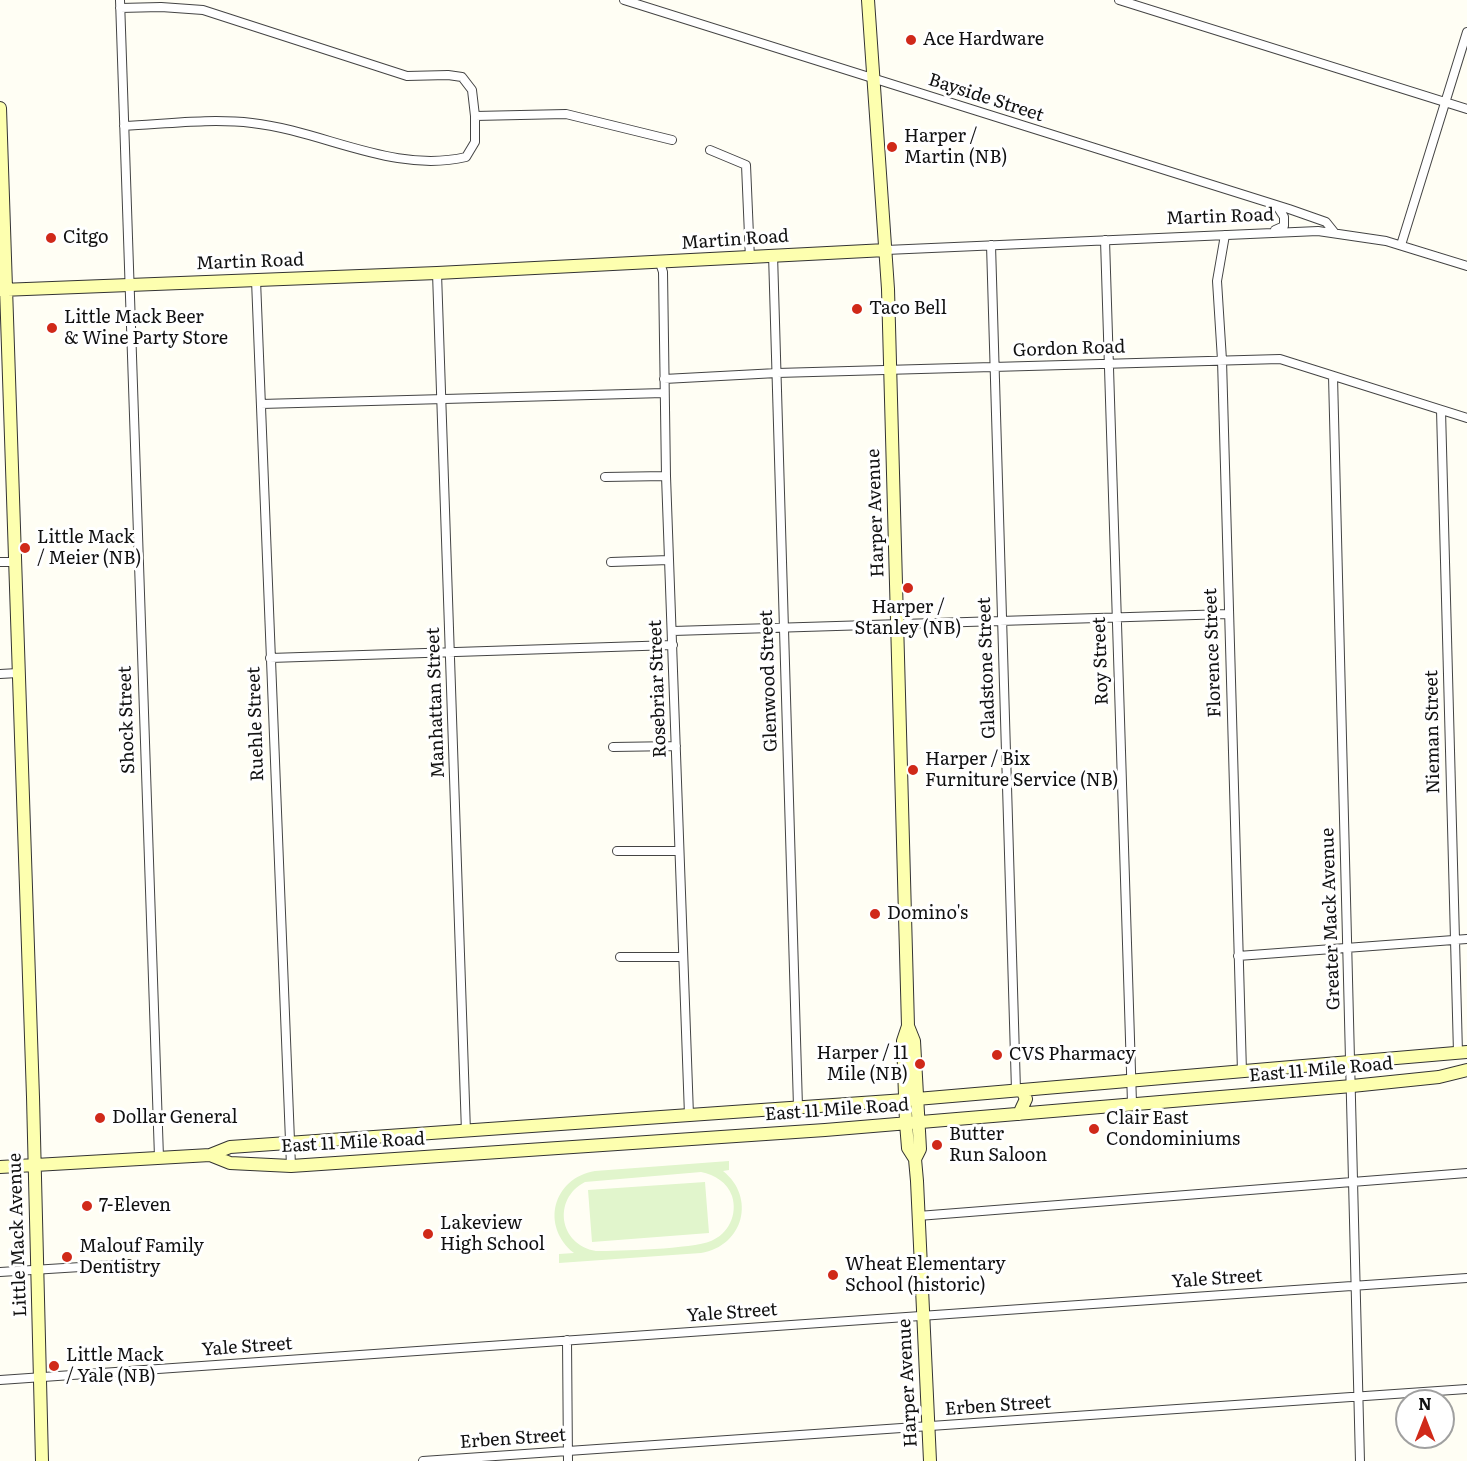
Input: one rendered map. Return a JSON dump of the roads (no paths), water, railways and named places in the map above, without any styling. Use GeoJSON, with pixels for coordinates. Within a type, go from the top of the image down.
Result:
{"type":"FeatureCollection","features":[{"type":"Feature","properties":{"kind":"main road","name":"Harper Avenue"},"geometry":{"type":"LineString","coordinates":[[868,0],[886,250],[908,1026],[903,1041],[911,1099],[912,1123],[908,1148],[915,1159],[930,1461]]}},
{"type":"Feature","properties":{"kind":"main road","name":"Little Mack Avenue"},"geometry":{"type":"LineString","coordinates":[[0,108],[3,290],[15,562],[35,1166],[42,1461]]}},
{"type":"Feature","properties":{"kind":"main road","name":"Martin Road"},"geometry":{"type":"LineString","coordinates":[[3,290],[750,259],[774,254],[886,250]]}},
{"type":"Feature","properties":{"kind":"main road","name":"East 11 Mile Road"},"geometry":{"type":"LineString","coordinates":[[0,1167],[210,1155],[230,1147],[911,1099],[1462,1053]]}},
{"type":"Feature","properties":{"kind":"main road"},"geometry":{"type":"LineString","coordinates":[[1462,1053],[1463,1070]]}},
{"type":"Feature","properties":{"kind":"main road","name":"East 11 Mile Road"},"geometry":{"type":"LineString","coordinates":[[210,1155],[230,1163],[291,1166],[520,1151],[852,1128],[1352,1086],[1439,1077],[1463,1070]]}},
{"type":"Feature","properties":{"kind":"main road"},"geometry":{"type":"LineString","coordinates":[[1019,1090],[1026,1099],[1019,1113]]}},
{"type":"Feature","properties":{"kind":"main road"},"geometry":{"type":"LineString","coordinates":[[943,1119],[939,1111],[944,1096]]}},
{"type":"Feature","properties":{"kind":"main road"},"geometry":{"type":"LineString","coordinates":[[852,1128],[858,1118],[856,1103]]}},
{"type":"Feature","properties":{"kind":"main road"},"geometry":{"type":"LineString","coordinates":[[688,1115],[685,1125],[690,1138]]}},
{"type":"Feature","properties":{"kind":"main road"},"geometry":{"type":"LineString","coordinates":[[518,1128],[520,1151]]}},
{"type":"Feature","properties":{"kind":"main road"},"geometry":{"type":"LineString","coordinates":[[419,1157],[423,1144],[420,1135]]}},
{"type":"Feature","properties":{"kind":"street","name":"Bayside Street"},"geometry":{"type":"LineString","coordinates":[[624,0],[1326,222],[1335,232]]}},
{"type":"Feature","properties":{"kind":"street"},"geometry":{"type":"LineString","coordinates":[[1119,0],[1467,109]]}},
{"type":"Feature","properties":{"kind":"street"},"geometry":{"type":"LineString","coordinates":[[120,4],[203,10],[407,76],[456,75],[470,85],[475,116],[475,142],[470,153],[456,159],[419,161],[384,157],[322,137],[251,122],[124,126]]}},
{"type":"Feature","properties":{"kind":"street","name":"Shock Street"},"geometry":{"type":"LineString","coordinates":[[120,4],[159,1157]]}},
{"type":"Feature","properties":{"kind":"street"},"geometry":{"type":"LineString","coordinates":[[1401,245],[1467,32]]}},
{"type":"Feature","properties":{"kind":"street"},"geometry":{"type":"LineString","coordinates":[[475,116],[566,114],[672,140]]}},
{"type":"Feature","properties":{"kind":"street"},"geometry":{"type":"LineString","coordinates":[[710,150],[746,165],[750,259]]}},
{"type":"Feature","properties":{"kind":"street"},"geometry":{"type":"LineString","coordinates":[[1260,233],[1284,226],[1284,217],[1277,207]]}},
{"type":"Feature","properties":{"kind":"street","name":"Martin Road"},"geometry":{"type":"LineString","coordinates":[[886,250],[1260,233],[1335,232],[1401,245],[1467,266]]}},
{"type":"Feature","properties":{"kind":"street","name":"Florence Street"},"geometry":{"type":"LineString","coordinates":[[1225,235],[1217,280],[1222,360],[1242,1072]]}},
{"type":"Feature","properties":{"kind":"street","name":"Roy Street"},"geometry":{"type":"LineString","coordinates":[[1106,240],[1130,1081]]}},
{"type":"Feature","properties":{"kind":"street","name":"Gladstone Street"},"geometry":{"type":"LineString","coordinates":[[992,245],[1002,621],[1019,1090]]}},
{"type":"Feature","properties":{"kind":"street","name":"Glenwood Street"},"geometry":{"type":"LineString","coordinates":[[774,254],[798,1107]]}},
{"type":"Feature","properties":{"kind":"street","name":"Rosebriar Street"},"geometry":{"type":"LineString","coordinates":[[660,263],[663,272],[666,476],[688,1115]]}},
{"type":"Feature","properties":{"kind":"street","name":"Manhattan Street"},"geometry":{"type":"LineString","coordinates":[[437,273],[466,1132]]}},
{"type":"Feature","properties":{"kind":"street","name":"Ruehle Street"},"geometry":{"type":"LineString","coordinates":[[256,280],[291,1166]]}},
{"type":"Feature","properties":{"kind":"street","name":"Gordon Road"},"geometry":{"type":"LineString","coordinates":[[664,379],[777,373],[1280,359],[1467,418]]}},
{"type":"Feature","properties":{"kind":"street","name":"Greater Mack Avenue"},"geometry":{"type":"LineString","coordinates":[[1334,376],[1360,1461]]}},
{"type":"Feature","properties":{"kind":"street"},"geometry":{"type":"LineString","coordinates":[[261,404],[664,393]]}},
{"type":"Feature","properties":{"kind":"street","name":"Nieman Street"},"geometry":{"type":"LineString","coordinates":[[1441,410],[1454,940],[1462,1053]]}},
{"type":"Feature","properties":{"kind":"street"},"geometry":{"type":"LineString","coordinates":[[605,477],[666,476]]}},
{"type":"Feature","properties":{"kind":"street"},"geometry":{"type":"LineString","coordinates":[[611,562],[669,560]]}},
{"type":"Feature","properties":{"kind":"street"},"geometry":{"type":"LineString","coordinates":[[0,562],[15,562]]}},
{"type":"Feature","properties":{"kind":"street"},"geometry":{"type":"LineString","coordinates":[[673,631],[1228,614]]}},
{"type":"Feature","properties":{"kind":"street"},"geometry":{"type":"LineString","coordinates":[[270,658],[673,645]]}},
{"type":"Feature","properties":{"kind":"street"},"geometry":{"type":"LineString","coordinates":[[0,674],[18,673]]}},
{"type":"Feature","properties":{"kind":"street"},"geometry":{"type":"LineString","coordinates":[[613,747],[676,746]]}},
{"type":"Feature","properties":{"kind":"street"},"geometry":{"type":"LineString","coordinates":[[617,851],[679,851]]}},
{"type":"Feature","properties":{"kind":"street"},"geometry":{"type":"LineString","coordinates":[[1239,956],[1467,939]]}},
{"type":"Feature","properties":{"kind":"street"},"geometry":{"type":"LineString","coordinates":[[620,957],[682,957]]}},
{"type":"Feature","properties":{"kind":"street"},"geometry":{"type":"LineString","coordinates":[[1130,1081],[1132,1103]]}},
{"type":"Feature","properties":{"kind":"street"},"geometry":{"type":"LineString","coordinates":[[918,1216],[1467,1173]]}},
{"type":"Feature","properties":{"kind":"street"},"geometry":{"type":"LineString","coordinates":[[0,1272],[129,1264]]}},
{"type":"Feature","properties":{"kind":"street","name":"Yale Street"},"geometry":{"type":"LineString","coordinates":[[0,1380],[1467,1278]]}},
{"type":"Feature","properties":{"kind":"street"},"geometry":{"type":"LineString","coordinates":[[567,1340],[568,1456]]}},
{"type":"Feature","properties":{"kind":"street","name":"Erben Street"},"geometry":{"type":"LineString","coordinates":[[423,1461],[568,1456],[928,1427],[1467,1389]]}},
{"type":"Feature","properties":{"kind":"place","name":"Ace Hardware"},"geometry":{"type":"Point","coordinates":[911,40]}},
{"type":"Feature","properties":{"kind":"place","name":"Harper / Martin (NB)"},"geometry":{"type":"Point","coordinates":[892,147]}},
{"type":"Feature","properties":{"kind":"place","name":"Citgo"},"geometry":{"type":"Point","coordinates":[51,238]}},
{"type":"Feature","properties":{"kind":"place","name":"Taco Bell"},"geometry":{"type":"Point","coordinates":[857,309]}},
{"type":"Feature","properties":{"kind":"place","name":"Little Mack Beer & Wine Party Store"},"geometry":{"type":"Point","coordinates":[52,328]}},
{"type":"Feature","properties":{"kind":"place","name":"Little Mack / Meier (NB)"},"geometry":{"type":"Point","coordinates":[25,548]}},
{"type":"Feature","properties":{"kind":"place","name":"Harper / Stanley (NB)"},"geometry":{"type":"Point","coordinates":[908,588]}},
{"type":"Feature","properties":{"kind":"place","name":"Harper / Bix Furniture Service (NB)"},"geometry":{"type":"Point","coordinates":[913,770]}},
{"type":"Feature","properties":{"kind":"place","name":"Domino's"},"geometry":{"type":"Point","coordinates":[875,914]}},
{"type":"Feature","properties":{"kind":"place","name":"CVS Pharmacy"},"geometry":{"type":"Point","coordinates":[997,1055]}},
{"type":"Feature","properties":{"kind":"place","name":"Harper / 11 Mile (NB)"},"geometry":{"type":"Point","coordinates":[920,1064]}},
{"type":"Feature","properties":{"kind":"place","name":"Dollar General"},"geometry":{"type":"Point","coordinates":[100,1118]}},
{"type":"Feature","properties":{"kind":"place","name":"Clair East Condominiums"},"geometry":{"type":"Point","coordinates":[1094,1129]}},
{"type":"Feature","properties":{"kind":"place","name":"Butter Run Saloon"},"geometry":{"type":"Point","coordinates":[937,1145]}},
{"type":"Feature","properties":{"kind":"place","name":"7-Eleven"},"geometry":{"type":"Point","coordinates":[87,1206]}},
{"type":"Feature","properties":{"kind":"place","name":"Lakeview High School"},"geometry":{"type":"Point","coordinates":[428,1234]}},
{"type":"Feature","properties":{"kind":"place","name":"Malouf Family Dentistry"},"geometry":{"type":"Point","coordinates":[67,1257]}},
{"type":"Feature","properties":{"kind":"place","name":"Wheat Elementary School (historic)"},"geometry":{"type":"Point","coordinates":[833,1275]}},
{"type":"Feature","properties":{"kind":"place","name":"Little Mack / Yale (NB)"},"geometry":{"type":"Point","coordinates":[54,1366]}}]}
